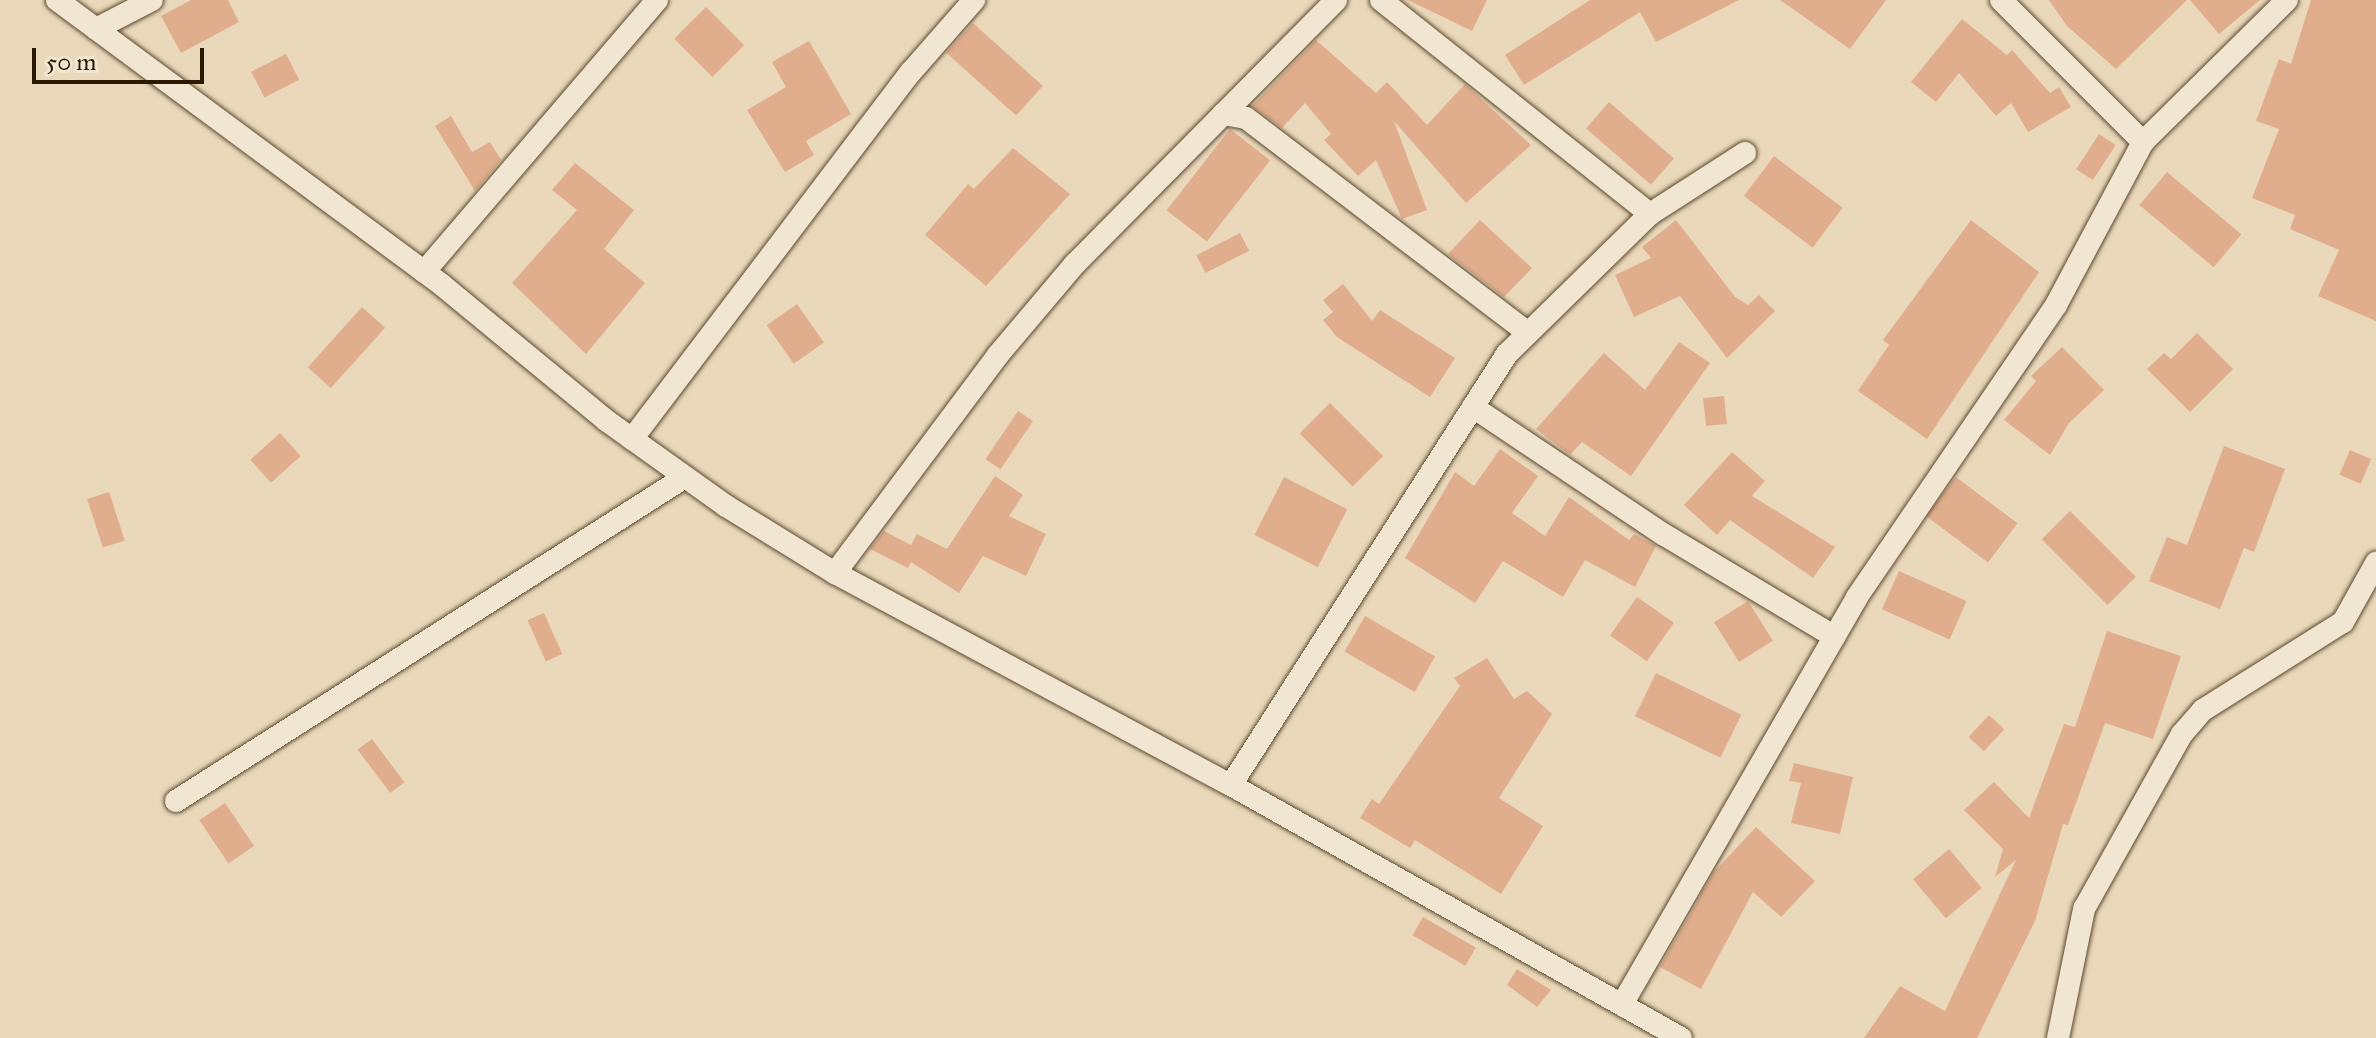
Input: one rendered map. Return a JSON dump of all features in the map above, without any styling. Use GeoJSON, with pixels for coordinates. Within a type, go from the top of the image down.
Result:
{"type":"FeatureCollection","features":[{"type":"Feature","properties":{"kind":"street"},"geometry":{"type":"LineString","coordinates":[[57,0],[424,272],[632,439],[685,477],[835,573],[1231,785],[1624,1001],[1681,1038]]}},
{"type":"Feature","properties":{"kind":"street"},"geometry":{"type":"LineString","coordinates":[[96,29],[152,0]]}},
{"type":"Feature","properties":{"kind":"street"},"geometry":{"type":"LineString","coordinates":[[424,272],[657,0]]}},
{"type":"Feature","properties":{"kind":"street"},"geometry":{"type":"LineString","coordinates":[[632,439],[911,72],[974,0]]}},
{"type":"Feature","properties":{"kind":"street"},"geometry":{"type":"LineString","coordinates":[[835,573],[1007,344],[1075,264],[1336,0]]}},
{"type":"Feature","properties":{"kind":"street"},"geometry":{"type":"LineString","coordinates":[[1381,0],[1650,214]]}},
{"type":"Feature","properties":{"kind":"street"},"geometry":{"type":"LineString","coordinates":[[2001,0],[2143,142]]}},
{"type":"Feature","properties":{"kind":"street"},"geometry":{"type":"LineString","coordinates":[[1624,1001],[1835,637],[2056,305],[2143,142],[2287,0]]}},
{"type":"Feature","properties":{"kind":"street"},"geometry":{"type":"LineString","coordinates":[[1223,114],[1246,118],[1527,332]]}},
{"type":"Feature","properties":{"kind":"street"},"geometry":{"type":"LineString","coordinates":[[1231,785],[1473,407],[1527,332],[1650,214],[1745,153]]}},
{"type":"Feature","properties":{"kind":"street"},"geometry":{"type":"LineString","coordinates":[[1473,407],[1663,534],[1835,637]]}},
{"type":"Feature","properties":{"kind":"street"},"geometry":{"type":"LineString","coordinates":[[176,801],[685,477]]}},
{"type":"Feature","properties":{"kind":"street"},"geometry":{"type":"LineString","coordinates":[[2058,1038],[2084,909],[2182,734],[2203,710],[2343,622],[2376,563]]}},
{"type":"Feature","properties":{"kind":"building"},"geometry":{"type":"Polygon","coordinates":[[[191,0],[228,0],[239,22],[181,53],[161,16],[191,0]]]}},
{"type":"Feature","properties":{"kind":"building"},"geometry":{"type":"Polygon","coordinates":[[[1408,0],[1487,0],[1472,31],[1408,0]]]}},
{"type":"Feature","properties":{"kind":"building"},"geometry":{"type":"Polygon","coordinates":[[[1590,0],[1739,0],[1656,42],[1640,12],[1524,85],[1505,55],[1590,0]]]}},
{"type":"Feature","properties":{"kind":"building"},"geometry":{"type":"Polygon","coordinates":[[[1780,0],[1886,0],[1850,49],[1780,0]]]}},
{"type":"Feature","properties":{"kind":"building"},"geometry":{"type":"Polygon","coordinates":[[[2049,0],[2187,0],[2116,69],[2067,26],[2049,0]]]}},
{"type":"Feature","properties":{"kind":"building"},"geometry":{"type":"Polygon","coordinates":[[[2190,0],[2260,0],[2219,34],[2190,0]]]}},
{"type":"Feature","properties":{"kind":"building"},"geometry":{"type":"Polygon","coordinates":[[[2311,0],[2376,0],[2376,321],[2318,296],[2339,250],[2290,229],[2295,215],[2252,198],[2279,129],[2256,121],[2279,59],[2291,64],[2311,0]]]}},
{"type":"Feature","properties":{"kind":"building"},"geometry":{"type":"Polygon","coordinates":[[[706,7],[744,45],[712,77],[674,39],[706,7]]]}},
{"type":"Feature","properties":{"kind":"building"},"geometry":{"type":"Polygon","coordinates":[[[1962,19],[2007,55],[2012,50],[2050,93],[2059,87],[2071,107],[2028,132],[2011,103],[1996,116],[1959,73],[1936,102],[1911,82],[1962,19]]]}},
{"type":"Feature","properties":{"kind":"building"},"geometry":{"type":"Polygon","coordinates":[[[973,23],[1043,86],[1016,116],[946,53],[973,23]]]}},
{"type":"Feature","properties":{"kind":"building"},"geometry":{"type":"Polygon","coordinates":[[[1316,40],[1376,93],[1387,82],[1427,125],[1465,84],[1531,145],[1466,203],[1394,121],[1427,210],[1402,219],[1376,160],[1358,176],[1324,140],[1331,134],[1305,103],[1282,128],[1252,106],[1316,40]]]}},
{"type":"Feature","properties":{"kind":"building"},"geometry":{"type":"Polygon","coordinates":[[[809,41],[851,114],[806,141],[814,155],[785,172],[747,110],[786,87],[772,62],[809,41]]]}},
{"type":"Feature","properties":{"kind":"building"},"geometry":{"type":"Polygon","coordinates":[[[286,54],[299,80],[264,98],[251,72],[286,54]]]}},
{"type":"Feature","properties":{"kind":"building"},"geometry":{"type":"Polygon","coordinates":[[[1609,102],[1674,158],[1651,185],[1586,128],[1609,102]]]}},
{"type":"Feature","properties":{"kind":"building"},"geometry":{"type":"Polygon","coordinates":[[[451,116],[472,152],[490,142],[501,160],[475,191],[435,126],[451,116]]]}},
{"type":"Feature","properties":{"kind":"building"},"geometry":{"type":"Polygon","coordinates":[[[1230,129],[1270,160],[1207,242],[1167,210],[1230,129]]]}},
{"type":"Feature","properties":{"kind":"building"},"geometry":{"type":"Polygon","coordinates":[[[2099,134],[2116,145],[2093,180],[2076,169],[2099,134]]]}},
{"type":"Feature","properties":{"kind":"building"},"geometry":{"type":"Polygon","coordinates":[[[1013,148],[1070,194],[986,286],[925,235],[968,184],[974,189],[1013,148]]]}},
{"type":"Feature","properties":{"kind":"building"},"geometry":{"type":"Polygon","coordinates":[[[1774,156],[1843,208],[1813,248],[1744,196],[1774,156]]]}},
{"type":"Feature","properties":{"kind":"building"},"geometry":{"type":"Polygon","coordinates":[[[575,163],[634,210],[604,249],[645,283],[586,354],[512,283],[577,210],[552,190],[575,163]]]}},
{"type":"Feature","properties":{"kind":"building"},"geometry":{"type":"Polygon","coordinates":[[[2167,172],[2241,234],[2214,267],[2139,205],[2167,172]]]}},
{"type":"Feature","properties":{"kind":"building"},"geometry":{"type":"Polygon","coordinates":[[[1480,220],[1532,268],[1504,297],[1448,254],[1480,220]]]}},
{"type":"Feature","properties":{"kind":"building"},"geometry":{"type":"Polygon","coordinates":[[[1676,220],[1735,297],[1748,305],[1759,295],[1775,311],[1727,358],[1680,296],[1634,317],[1615,275],[1651,258],[1642,247],[1676,220]]]}},
{"type":"Feature","properties":{"kind":"building"},"geometry":{"type":"Polygon","coordinates":[[[1971,220],[2039,272],[1927,439],[1858,391],[1889,345],[1883,340],[1971,220]]]}},
{"type":"Feature","properties":{"kind":"building"},"geometry":{"type":"Polygon","coordinates":[[[1240,233],[1249,251],[1205,273],[1196,255],[1240,233]]]}},
{"type":"Feature","properties":{"kind":"building"},"geometry":{"type":"Polygon","coordinates":[[[1343,284],[1372,321],[1380,310],[1455,358],[1430,397],[1337,337],[1323,320],[1333,312],[1323,300],[1343,284]]]}},
{"type":"Feature","properties":{"kind":"building"},"geometry":{"type":"Polygon","coordinates":[[[797,304],[824,343],[794,364],[767,325],[797,304]]]}},
{"type":"Feature","properties":{"kind":"building"},"geometry":{"type":"Polygon","coordinates":[[[362,307],[385,328],[331,388],[308,367],[362,307]]]}},
{"type":"Feature","properties":{"kind":"building"},"geometry":{"type":"Polygon","coordinates":[[[2197,333],[2233,369],[2190,412],[2147,369],[2164,353],[2171,359],[2197,333]]]}},
{"type":"Feature","properties":{"kind":"building"},"geometry":{"type":"Polygon","coordinates":[[[1679,342],[1710,363],[1631,476],[1582,442],[1570,455],[1536,429],[1604,353],[1645,390],[1679,342]]]}},
{"type":"Feature","properties":{"kind":"building"},"geometry":{"type":"Polygon","coordinates":[[[2062,347],[2104,390],[2069,423],[2050,455],[2004,420],[2036,381],[2031,376],[2062,347]]]}},
{"type":"Feature","properties":{"kind":"building"},"geometry":{"type":"Polygon","coordinates":[[[1724,396],[1727,424],[1706,426],[1703,398],[1724,396]]]}},
{"type":"Feature","properties":{"kind":"building"},"geometry":{"type":"Polygon","coordinates":[[[1330,403],[1383,456],[1353,486],[1300,433],[1330,403]]]}},
{"type":"Feature","properties":{"kind":"building"},"geometry":{"type":"Polygon","coordinates":[[[1018,411],[1033,421],[1000,469],[986,459],[1018,411]]]}},
{"type":"Feature","properties":{"kind":"building"},"geometry":{"type":"Polygon","coordinates":[[[280,433],[301,456],[271,483],[250,460],[280,433]]]}},
{"type":"Feature","properties":{"kind":"building"},"geometry":{"type":"Polygon","coordinates":[[[2224,446],[2285,469],[2254,552],[2244,548],[2220,609],[2149,581],[2167,537],[2187,545],[2224,446]]]}},
{"type":"Feature","properties":{"kind":"building"},"geometry":{"type":"Polygon","coordinates":[[[1500,449],[1538,476],[1512,513],[1545,536],[1569,497],[1629,540],[1634,534],[1656,546],[1635,587],[1585,560],[1563,597],[1503,561],[1475,603],[1405,558],[1455,472],[1474,486],[1500,449]]]}},
{"type":"Feature","properties":{"kind":"building"},"geometry":{"type":"Polygon","coordinates":[[[2350,450],[2371,459],[2361,484],[2339,475],[2350,450]]]}},
{"type":"Feature","properties":{"kind":"building"},"geometry":{"type":"Polygon","coordinates":[[[1732,452],[1765,481],[1752,496],[1835,547],[1813,578],[1730,520],[1717,535],[1684,505],[1732,452]]]}},
{"type":"Feature","properties":{"kind":"building"},"geometry":{"type":"Polygon","coordinates":[[[995,476],[1023,495],[1009,516],[1046,534],[1026,576],[983,556],[959,593],[911,562],[908,568],[870,549],[884,531],[911,545],[917,534],[947,549],[995,476]]]}},
{"type":"Feature","properties":{"kind":"building"},"geometry":{"type":"Polygon","coordinates":[[[1284,477],[1347,509],[1318,567],[1254,535],[1284,477]]]}},
{"type":"Feature","properties":{"kind":"building"},"geometry":{"type":"Polygon","coordinates":[[[1956,477],[2017,523],[1988,562],[1927,516],[1956,477]]]}},
{"type":"Feature","properties":{"kind":"building"},"geometry":{"type":"Polygon","coordinates":[[[109,492],[125,541],[103,548],[87,499],[109,492]]]}},
{"type":"Feature","properties":{"kind":"building"},"geometry":{"type":"Polygon","coordinates":[[[2070,511],[2136,577],[2107,605],[2042,539],[2070,511]]]}},
{"type":"Feature","properties":{"kind":"building"},"geometry":{"type":"Polygon","coordinates":[[[1899,571],[1967,601],[1950,639],[1882,609],[1899,571]]]}},
{"type":"Feature","properties":{"kind":"building"},"geometry":{"type":"Polygon","coordinates":[[[1637,597],[1674,623],[1647,661],[1610,636],[1637,597]]]}},
{"type":"Feature","properties":{"kind":"building"},"geometry":{"type":"Polygon","coordinates":[[[1748,601],[1773,641],[1739,662],[1714,622],[1748,601]]]}},
{"type":"Feature","properties":{"kind":"building"},"geometry":{"type":"Polygon","coordinates":[[[544,613],[562,654],[546,661],[528,620],[544,613]]]}},
{"type":"Feature","properties":{"kind":"building"},"geometry":{"type":"Polygon","coordinates":[[[1365,616],[1435,656],[1415,692],[1344,652],[1365,616]]]}},
{"type":"Feature","properties":{"kind":"building"},"geometry":{"type":"Polygon","coordinates":[[[2107,631],[2181,656],[2153,739],[2105,723],[2068,825],[2063,824],[2035,921],[1977,1038],[1864,1038],[1900,986],[1945,1011],[2016,860],[1995,877],[2003,849],[1964,810],[1994,782],[2029,818],[2064,724],[2075,727],[2107,631]]]}},
{"type":"Feature","properties":{"kind":"building"},"geometry":{"type":"Polygon","coordinates":[[[1487,658],[1514,699],[1527,691],[1552,714],[1499,798],[1543,826],[1501,894],[1415,840],[1410,848],[1360,818],[1372,799],[1379,804],[1460,686],[1454,678],[1487,658]]]}},
{"type":"Feature","properties":{"kind":"building"},"geometry":{"type":"Polygon","coordinates":[[[1656,673],[1741,715],[1720,758],[1635,716],[1656,673]]]}},
{"type":"Feature","properties":{"kind":"building"},"geometry":{"type":"Polygon","coordinates":[[[1989,715],[2004,729],[1984,751],[1969,737],[1989,715]]]}},
{"type":"Feature","properties":{"kind":"building"},"geometry":{"type":"Polygon","coordinates":[[[372,739],[404,782],[390,793],[358,750],[372,739]]]}},
{"type":"Feature","properties":{"kind":"building"},"geometry":{"type":"Polygon","coordinates":[[[1794,763],[1853,777],[1840,834],[1791,823],[1801,783],[1789,781],[1794,763]]]}},
{"type":"Feature","properties":{"kind":"building"},"geometry":{"type":"Polygon","coordinates":[[[225,803],[254,846],[228,863],[199,820],[225,803]]]}},
{"type":"Feature","properties":{"kind":"building"},"geometry":{"type":"Polygon","coordinates":[[[1756,827],[1815,881],[1781,917],[1753,892],[1701,989],[1660,967],[1714,872],[1756,827]]]}},
{"type":"Feature","properties":{"kind":"building"},"geometry":{"type":"Polygon","coordinates":[[[1949,849],[1982,888],[1946,918],[1913,879],[1949,849]]]}},
{"type":"Feature","properties":{"kind":"building"},"geometry":{"type":"Polygon","coordinates":[[[1423,917],[1476,948],[1465,966],[1412,935],[1423,917]]]}},
{"type":"Feature","properties":{"kind":"building"},"geometry":{"type":"Polygon","coordinates":[[[1517,969],[1551,990],[1537,1007],[1507,985],[1517,969]]]}}]}
